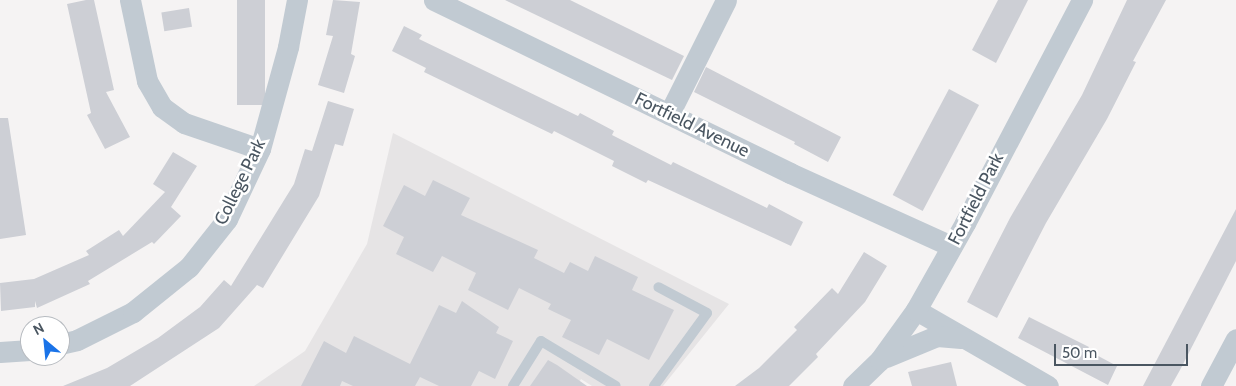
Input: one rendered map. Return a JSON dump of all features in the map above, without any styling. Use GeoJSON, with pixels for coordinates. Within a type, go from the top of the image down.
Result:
{"type":"FeatureCollection","features":[{"type":"Feature","properties":{"kind":"street"},"geometry":{"type":"LineString","coordinates":[[130,0],[147,81],[162,107],[184,124],[260,149]]}},
{"type":"Feature","properties":{"kind":"street","name":"College Park"},"geometry":{"type":"LineString","coordinates":[[70,342],[77,340],[132,312],[189,266],[227,219],[260,149],[288,47],[297,0]]}},
{"type":"Feature","properties":{"kind":"street","name":"Fortfield Avenue"},"geometry":{"type":"LineString","coordinates":[[434,0],[790,174],[951,246]]}},
{"type":"Feature","properties":{"kind":"street"},"geometry":{"type":"LineString","coordinates":[[669,114],[726,0]]}},
{"type":"Feature","properties":{"kind":"street","name":"Fortfield Park"},"geometry":{"type":"LineString","coordinates":[[853,386],[880,360],[916,310],[1082,0]]}},
{"type":"Feature","properties":{"kind":"street"},"geometry":{"type":"LineString","coordinates":[[916,310],[1048,386]]}},
{"type":"Feature","properties":{"kind":"street"},"geometry":{"type":"LineString","coordinates":[[880,360],[914,343],[937,336],[964,338]]}},
{"type":"Feature","properties":{"kind":"street"},"geometry":{"type":"LineString","coordinates":[[1210,386],[1236,340]]}},
{"type":"Feature","properties":{"kind":"street"},"geometry":{"type":"LineString","coordinates":[[0,352],[20,351]]}},
{"type":"Feature","properties":{"kind":"lane"},"geometry":{"type":"LineString","coordinates":[[654,386],[707,314],[658,287]]}},
{"type":"Feature","properties":{"kind":"lane"},"geometry":{"type":"LineString","coordinates":[[513,386],[541,341],[616,386]]}},
{"type":"Feature","properties":{"kind":"shaded area"},"geometry":{"type":"Polygon","coordinates":[[[393,133],[729,304],[663,386],[592,386],[581,379],[577,386],[254,386],[305,351],[367,244],[393,133]]]}},
{"type":"Feature","properties":{"kind":"building"},"geometry":{"type":"Polygon","coordinates":[[[94,0],[114,90],[106,92],[130,137],[105,149],[87,115],[91,113],[67,4],[94,0]]]}},
{"type":"Feature","properties":{"kind":"building"},"geometry":{"type":"Polygon","coordinates":[[[237,0],[265,0],[265,105],[237,105],[237,0]]]}},
{"type":"Feature","properties":{"kind":"building"},"geometry":{"type":"Polygon","coordinates":[[[333,0],[360,2],[351,54],[355,56],[344,93],[318,85],[333,36],[326,35],[333,0]]]}},
{"type":"Feature","properties":{"kind":"building"},"geometry":{"type":"Polygon","coordinates":[[[505,0],[570,0],[684,56],[672,80],[505,0]]]}},
{"type":"Feature","properties":{"kind":"building"},"geometry":{"type":"Polygon","coordinates":[[[998,0],[1028,0],[996,63],[972,50],[998,0]]]}},
{"type":"Feature","properties":{"kind":"building"},"geometry":{"type":"Polygon","coordinates":[[[1127,0],[1166,0],[1133,61],[1136,62],[1107,119],[1046,223],[997,318],[967,302],[1010,218],[1082,95],[1127,0]]]}},
{"type":"Feature","properties":{"kind":"building"},"geometry":{"type":"Polygon","coordinates":[[[189,8],[192,27],[164,31],[161,12],[189,8]]]}},
{"type":"Feature","properties":{"kind":"building"},"geometry":{"type":"Polygon","coordinates":[[[404,26],[422,35],[419,39],[578,116],[580,113],[614,131],[612,135],[671,165],[673,162],[767,208],[769,204],[803,222],[791,246],[648,180],[646,183],[612,166],[614,161],[554,131],[552,134],[424,72],[426,68],[392,51],[404,26]]]}},
{"type":"Feature","properties":{"kind":"building"},"geometry":{"type":"Polygon","coordinates":[[[706,67],[841,137],[828,162],[794,144],[795,142],[694,92],[706,67]]]}},
{"type":"Feature","properties":{"kind":"building"},"geometry":{"type":"Polygon","coordinates":[[[949,89],[979,105],[923,211],[893,195],[949,89]]]}},
{"type":"Feature","properties":{"kind":"building"},"geometry":{"type":"Polygon","coordinates":[[[328,101],[354,109],[343,146],[335,144],[319,196],[263,288],[257,285],[219,328],[130,386],[63,386],[107,368],[158,338],[200,307],[224,280],[231,286],[294,184],[305,149],[312,151],[328,101]]]}},
{"type":"Feature","properties":{"kind":"building"},"geometry":{"type":"Polygon","coordinates":[[[0,118],[8,118],[26,235],[0,239],[0,118]]]}},
{"type":"Feature","properties":{"kind":"building"},"geometry":{"type":"Polygon","coordinates":[[[173,152],[197,166],[171,207],[181,216],[154,244],[152,242],[88,281],[90,284],[37,308],[35,301],[35,307],[1,311],[0,283],[34,279],[89,255],[86,251],[119,230],[123,236],[165,192],[153,184],[173,152]]]}},
{"type":"Feature","properties":{"kind":"building"},"geometry":{"type":"Polygon","coordinates":[[[433,180],[470,198],[461,215],[538,250],[534,258],[564,273],[570,262],[588,271],[595,256],[638,277],[632,290],[674,310],[649,360],[607,339],[599,355],[562,337],[571,320],[548,309],[551,304],[519,288],[508,310],[468,290],[476,273],[442,256],[433,272],[396,254],[404,237],[383,226],[404,185],[425,196],[433,180]]]}},
{"type":"Feature","properties":{"kind":"building"},"geometry":{"type":"Polygon","coordinates":[[[1236,209],[1236,261],[1180,370],[1171,386],[1143,386],[1236,209]]]}},
{"type":"Feature","properties":{"kind":"building"},"geometry":{"type":"Polygon","coordinates":[[[864,252],[887,266],[865,302],[816,354],[818,357],[789,386],[735,386],[759,368],[797,330],[794,327],[832,288],[838,294],[864,252]]]}},
{"type":"Feature","properties":{"kind":"building"},"geometry":{"type":"Polygon","coordinates":[[[462,301],[499,327],[496,333],[513,341],[495,379],[479,371],[471,386],[439,386],[420,377],[415,386],[353,386],[342,381],[340,386],[301,386],[324,341],[346,353],[354,336],[410,364],[439,305],[456,313],[462,301]]]}},
{"type":"Feature","properties":{"kind":"building"},"geometry":{"type":"Polygon","coordinates":[[[1029,317],[1089,347],[1087,350],[1117,366],[1108,385],[1018,338],[1029,317]]]}},
{"type":"Feature","properties":{"kind":"building"},"geometry":{"type":"Polygon","coordinates":[[[548,360],[557,365],[587,386],[530,386],[548,360]]]}},
{"type":"Feature","properties":{"kind":"building"},"geometry":{"type":"Polygon","coordinates":[[[951,362],[957,386],[912,386],[908,372],[951,362]]]}}]}
